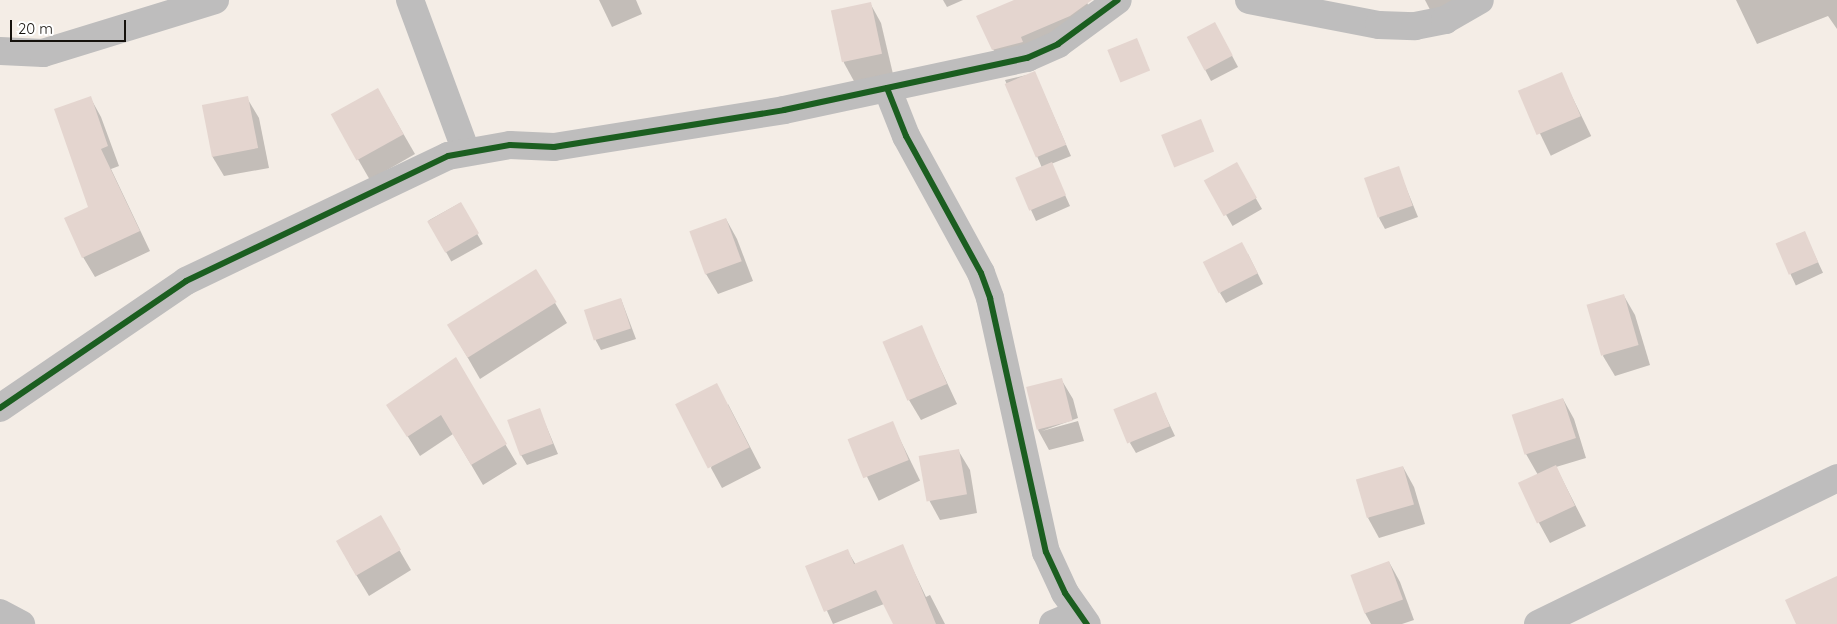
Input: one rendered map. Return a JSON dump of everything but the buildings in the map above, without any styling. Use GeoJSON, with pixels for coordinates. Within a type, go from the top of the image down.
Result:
{"type":"FeatureCollection","features":[{"type":"Feature","properties":{"kind":"street"},"geometry":{"type":"LineString","coordinates":[[0,51],[43,54],[215,0]]}},
{"type":"Feature","properties":{"kind":"street"},"geometry":{"type":"LineString","coordinates":[[410,0],[466,151]]}},
{"type":"Feature","properties":{"kind":"street"},"geometry":{"type":"LineString","coordinates":[[0,408],[195,276],[440,160],[466,151],[510,145],[554,147],[784,110],[1027,58],[1058,44],[1118,0]]}},
{"type":"Feature","properties":{"kind":"street"},"geometry":{"type":"LineString","coordinates":[[1249,0],[1379,25],[1415,26],[1445,20],[1480,0]]}},
{"type":"Feature","properties":{"kind":"street"},"geometry":{"type":"LineString","coordinates":[[887,88],[906,136],[981,273],[990,298],[1046,552],[1065,593],[1083,619],[1053,624]]}},
{"type":"Feature","properties":{"kind":"street"},"geometry":{"type":"LineString","coordinates":[[1538,624],[1837,478]]}},
{"type":"Feature","properties":{"kind":"street"},"geometry":{"type":"LineString","coordinates":[[0,613],[21,624]]}},
{"type":"Feature","properties":{"kind":"cycle path"},"geometry":{"type":"LineString","coordinates":[[0,408],[186,281],[448,156],[510,145],[554,147],[784,110],[1027,58],[1058,44],[1118,0]]}},
{"type":"Feature","properties":{"kind":"cycle path"},"geometry":{"type":"LineString","coordinates":[[887,88],[906,136],[981,273],[990,298],[1046,552],[1065,593],[1087,624]]}}]}
